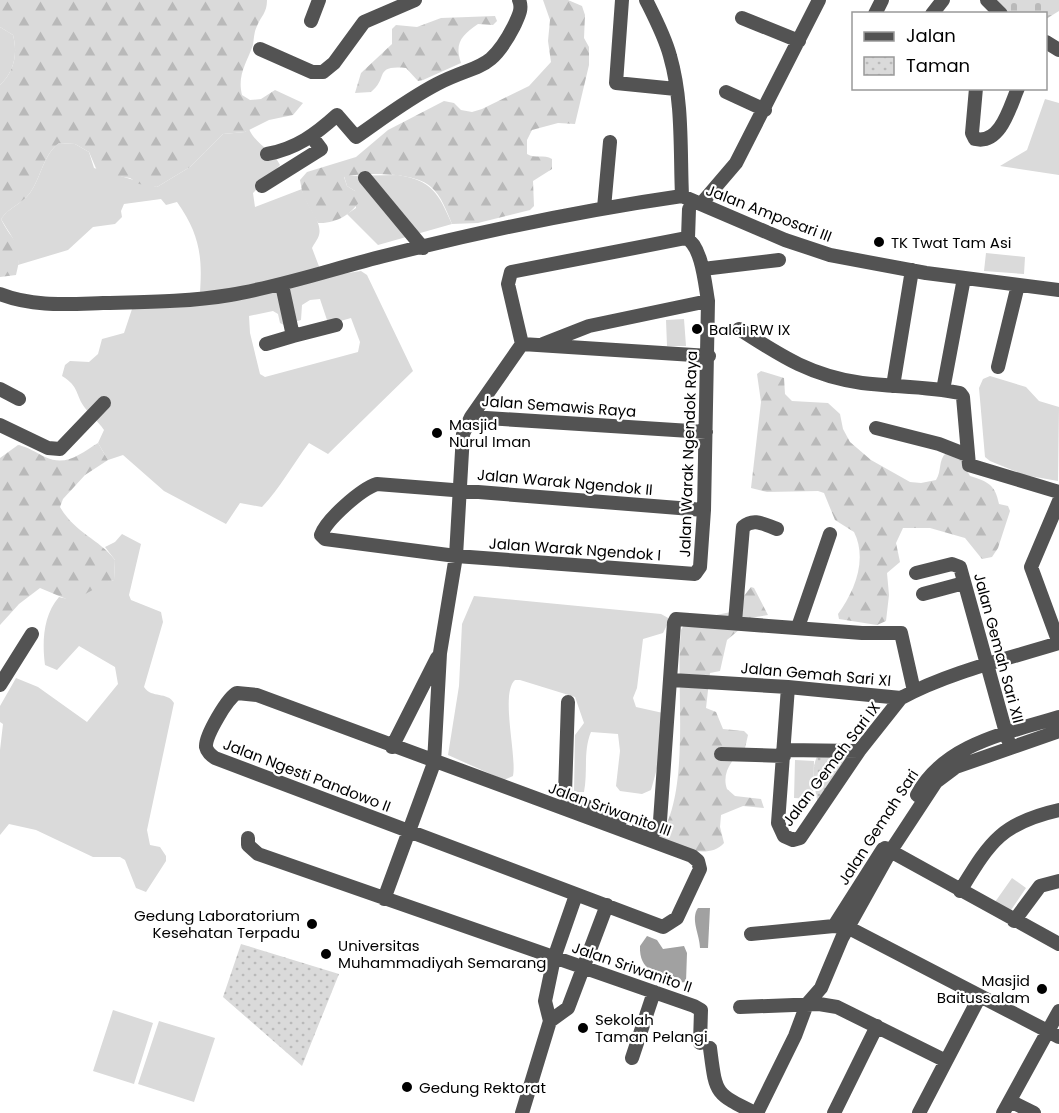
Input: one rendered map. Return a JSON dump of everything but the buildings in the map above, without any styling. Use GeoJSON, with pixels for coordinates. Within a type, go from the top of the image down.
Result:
{"type":"FeatureCollection","features":[{"type":"Feature","properties":{"kind":"street"},"geometry":{"type":"LineString","coordinates":[[311,21],[319,0]]}},
{"type":"Feature","properties":{"kind":"street"},"geometry":{"type":"LineString","coordinates":[[260,49],[312,72],[323,72],[334,63],[364,22],[415,0]]}},
{"type":"Feature","properties":{"kind":"street"},"geometry":{"type":"LineString","coordinates":[[267,154],[296,146],[312,137],[338,116],[356,137],[437,84],[488,62],[504,46],[518,17],[521,6],[519,0]]}},
{"type":"Feature","properties":{"kind":"street"},"geometry":{"type":"LineString","coordinates":[[622,0],[616,83],[676,89]]}},
{"type":"Feature","properties":{"kind":"street"},"geometry":{"type":"LineString","coordinates":[[0,294],[32,303],[168,301],[229,296],[521,226],[604,208],[682,196],[676,89],[667,47],[646,0]]}},
{"type":"Feature","properties":{"kind":"street"},"geometry":{"type":"LineString","coordinates":[[471,417],[522,344],[508,284],[509,275],[514,270],[683,238],[695,207],[736,163],[819,0]]}},
{"type":"Feature","properties":{"kind":"street"},"geometry":{"type":"LineString","coordinates":[[934,12],[943,0]]}},
{"type":"Feature","properties":{"kind":"street"},"geometry":{"type":"LineString","coordinates":[[987,0],[997,12]]}},
{"type":"Feature","properties":{"kind":"street"},"geometry":{"type":"LineString","coordinates":[[742,18],[799,41]]}},
{"type":"Feature","properties":{"kind":"street"},"geometry":{"type":"LineString","coordinates":[[976,90],[973,137],[986,139],[998,131],[1017,90]]}},
{"type":"Feature","properties":{"kind":"street"},"geometry":{"type":"LineString","coordinates":[[726,92],[765,110]]}},
{"type":"Feature","properties":{"kind":"street"},"geometry":{"type":"LineString","coordinates":[[262,186],[321,149],[312,137]]}},
{"type":"Feature","properties":{"kind":"street"},"geometry":{"type":"LineString","coordinates":[[604,208],[610,142]]}},
{"type":"Feature","properties":{"kind":"street"},"geometry":{"type":"LineString","coordinates":[[296,146],[303,160]]}},
{"type":"Feature","properties":{"kind":"street"},"geometry":{"type":"LineString","coordinates":[[365,178],[423,248]]}},
{"type":"Feature","properties":{"kind":"street","name":"Jalan Amposari III"},"geometry":{"type":"LineString","coordinates":[[682,196],[695,207],[814,251],[912,270],[1059,290]]}},
{"type":"Feature","properties":{"kind":"street","name":"Jalan Warak Ngendok Raya"},"geometry":{"type":"LineString","coordinates":[[683,238],[693,242],[703,269],[708,301],[709,356],[704,510],[700,567],[693,575]]}},
{"type":"Feature","properties":{"kind":"street"},"geometry":{"type":"LineString","coordinates":[[703,269],[779,260]]}},
{"type":"Feature","properties":{"kind":"street"},"geometry":{"type":"LineString","coordinates":[[893,386],[912,270]]}},
{"type":"Feature","properties":{"kind":"street"},"geometry":{"type":"LineString","coordinates":[[942,390],[964,278]]}},
{"type":"Feature","properties":{"kind":"street"},"geometry":{"type":"LineString","coordinates":[[282,285],[292,336]]}},
{"type":"Feature","properties":{"kind":"street"},"geometry":{"type":"LineString","coordinates":[[998,367],[1018,285]]}},
{"type":"Feature","properties":{"kind":"street"},"geometry":{"type":"LineString","coordinates":[[542,345],[589,326],[708,301]]}},
{"type":"Feature","properties":{"kind":"street"},"geometry":{"type":"LineString","coordinates":[[266,344],[336,325]]}},
{"type":"Feature","properties":{"kind":"street"},"geometry":{"type":"LineString","coordinates":[[739,329],[800,366],[860,383],[960,393],[963,397],[968,463],[973,467],[1059,492]]}},
{"type":"Feature","properties":{"kind":"street"},"geometry":{"type":"LineString","coordinates":[[522,344],[709,356]]}},
{"type":"Feature","properties":{"kind":"street"},"geometry":{"type":"LineString","coordinates":[[0,389],[19,399]]}},
{"type":"Feature","properties":{"kind":"street"},"geometry":{"type":"LineString","coordinates":[[0,425],[48,448],[60,449],[104,403]]}},
{"type":"Feature","properties":{"kind":"street","name":"Jalan Semawis Raya"},"geometry":{"type":"LineString","coordinates":[[384,899],[434,763],[440,653],[456,556],[463,434],[471,417],[706,432]]}},
{"type":"Feature","properties":{"kind":"street"},"geometry":{"type":"LineString","coordinates":[[876,428],[939,444],[967,455]]}},
{"type":"Feature","properties":{"kind":"street","name":"Jalan Warak Ngendok II"},"geometry":{"type":"LineString","coordinates":[[343,508],[366,489],[377,484],[704,510]]}},
{"type":"Feature","properties":{"kind":"street"},"geometry":{"type":"LineString","coordinates":[[1059,501],[1031,567],[1059,643]]}},
{"type":"Feature","properties":{"kind":"street","name":"Jalan Warak Ngendok I"},"geometry":{"type":"LineString","coordinates":[[343,508],[321,532],[321,537],[456,556],[693,575]]}},
{"type":"Feature","properties":{"kind":"street"},"geometry":{"type":"LineString","coordinates":[[741,622],[743,527],[748,523],[758,522],[777,530]]}},
{"type":"Feature","properties":{"kind":"street"},"geometry":{"type":"LineString","coordinates":[[798,627],[830,534]]}},
{"type":"Feature","properties":{"kind":"street","name":"Jalan Gemah Sari XII"},"geometry":{"type":"LineString","coordinates":[[916,573],[957,564],[1011,748]]}},
{"type":"Feature","properties":{"kind":"street"},"geometry":{"type":"LineString","coordinates":[[923,594],[964,583]]}},
{"type":"Feature","properties":{"kind":"street"},"geometry":{"type":"LineString","coordinates":[[1045,607],[1059,614]]}},
{"type":"Feature","properties":{"kind":"street"},"geometry":{"type":"LineString","coordinates":[[568,702],[563,787],[568,798],[651,833],[657,830],[660,821],[676,619],[741,622],[862,633],[901,633],[914,691]]}},
{"type":"Feature","properties":{"kind":"street"},"geometry":{"type":"LineString","coordinates":[[0,685],[32,634]]}},
{"type":"Feature","properties":{"kind":"street","name":"Jalan Gemah Sari XI"},"geometry":{"type":"LineString","coordinates":[[672,680],[788,687],[901,698],[914,691],[987,665],[1059,643]]}},
{"type":"Feature","properties":{"kind":"street","name":"Jalan Semawis Raya"},"geometry":{"type":"LineString","coordinates":[[392,747],[440,653]]}},
{"type":"Feature","properties":{"kind":"street"},"geometry":{"type":"LineString","coordinates":[[785,753],[788,687]]}},
{"type":"Feature","properties":{"kind":"street","name":"Jalan Ngesti Pandowo II"},"geometry":{"type":"LineString","coordinates":[[392,747],[243,692],[229,699],[207,740],[208,752],[215,758],[408,831]]}},
{"type":"Feature","properties":{"kind":"street","name":"Jalan Gemah Sari IX"},"geometry":{"type":"LineString","coordinates":[[785,753],[777,822],[784,836],[791,840],[800,838],[901,698]]}},
{"type":"Feature","properties":{"kind":"street","name":"Jalan Gemah Sari"},"geometry":{"type":"LineString","coordinates":[[925,789],[927,778],[952,755],[1005,733],[1059,717]]}},
{"type":"Feature","properties":{"kind":"street","name":"Jalan Gemah Sari"},"geometry":{"type":"LineString","coordinates":[[834,926],[887,850],[925,789],[956,767],[1059,731]]}},
{"type":"Feature","properties":{"kind":"street"},"geometry":{"type":"LineString","coordinates":[[392,747],[434,763]]}},
{"type":"Feature","properties":{"kind":"street"},"geometry":{"type":"LineString","coordinates":[[720,754],[860,752]]}},
{"type":"Feature","properties":{"kind":"street","name":"Jalan Sriwanito III"},"geometry":{"type":"LineString","coordinates":[[434,763],[692,856],[698,861],[700,869],[677,918],[663,927],[607,905]]}},
{"type":"Feature","properties":{"kind":"street"},"geometry":{"type":"LineString","coordinates":[[960,891],[996,838],[1025,822],[1059,810]]}},
{"type":"Feature","properties":{"kind":"street"},"geometry":{"type":"LineString","coordinates":[[408,831],[607,905],[568,1008],[550,1022]]}},
{"type":"Feature","properties":{"kind":"street","name":"Jalan Sriwanito II"},"geometry":{"type":"LineString","coordinates":[[248,838],[248,845],[258,854],[701,1010],[705,1046],[714,1078],[723,1098],[756,1113]]}},
{"type":"Feature","properties":{"kind":"street"},"geometry":{"type":"LineString","coordinates":[[887,850],[1059,944]]}},
{"type":"Feature","properties":{"kind":"street","name":"Jalan Gemah Sari"},"geometry":{"type":"LineString","coordinates":[[756,1113],[795,1036],[807,1004],[820,988],[887,850]]}},
{"type":"Feature","properties":{"kind":"street"},"geometry":{"type":"LineString","coordinates":[[1014,921],[1040,886],[1059,880]]}},
{"type":"Feature","properties":{"kind":"street"},"geometry":{"type":"LineString","coordinates":[[522,1113],[550,1022],[544,1001],[554,958],[576,895]]}},
{"type":"Feature","properties":{"kind":"street"},"geometry":{"type":"LineString","coordinates":[[751,934],[834,926],[849,928],[1054,1033]]}},
{"type":"Feature","properties":{"kind":"street"},"geometry":{"type":"LineString","coordinates":[[632,1059],[654,992]]}},
{"type":"Feature","properties":{"kind":"street"},"geometry":{"type":"LineString","coordinates":[[919,1113],[980,996]]}},
{"type":"Feature","properties":{"kind":"street"},"geometry":{"type":"LineString","coordinates":[[740,1007],[807,1004],[837,1007],[946,1061]]}},
{"type":"Feature","properties":{"kind":"street"},"geometry":{"type":"LineString","coordinates":[[1034,1113],[1006,1107],[1054,1033],[1059,1011]]}},
{"type":"Feature","properties":{"kind":"street"},"geometry":{"type":"LineString","coordinates":[[834,1113],[877,1026]]}},
{"type":"Feature","properties":{"kind":"green space"},"geometry":{"type":"Polygon","coordinates":[[[0,0],[267,0],[242,75],[242,95],[250,100],[261,99],[275,90],[303,103],[293,115],[269,120],[245,132],[223,134],[190,167],[157,187],[139,184],[130,178],[98,173],[89,152],[75,144],[59,143],[49,154],[30,193],[1,219],[17,244],[19,255],[16,275],[0,277],[0,85],[12,68],[15,49],[13,35],[0,27],[0,0]]]}},
{"type":"Feature","properties":{"kind":"green space"},"geometry":{"type":"Polygon","coordinates":[[[543,0],[568,0],[582,6],[585,15],[584,38],[589,47],[589,65],[575,124],[558,123],[532,130],[527,140],[527,154],[552,159],[552,169],[533,181],[534,206],[530,210],[478,223],[452,224],[438,194],[424,182],[389,174],[364,174],[344,177],[347,186],[361,199],[353,209],[337,220],[318,223],[303,196],[300,180],[307,172],[356,157],[388,130],[444,101],[454,103],[461,110],[472,112],[529,86],[551,62],[548,41],[550,20],[543,0]]]}},
{"type":"Feature","properties":{"kind":"green space"},"geometry":{"type":"Polygon","coordinates":[[[995,0],[1059,0],[1059,11],[1047,18],[1047,12],[1009,12],[995,0]]]}},
{"type":"Feature","properties":{"kind":"green space"},"geometry":{"type":"Polygon","coordinates":[[[495,16],[497,21],[493,25],[478,24],[461,40],[458,50],[461,63],[418,81],[406,68],[389,69],[385,71],[371,92],[355,93],[361,73],[392,44],[392,29],[396,25],[417,27],[441,18],[495,16]]]}},
{"type":"Feature","properties":{"kind":"green space"},"geometry":{"type":"Polygon","coordinates":[[[0,27],[13,35],[15,49],[12,68],[0,85],[0,27]]]}},
{"type":"Feature","properties":{"kind":"green space"},"geometry":{"type":"Polygon","coordinates":[[[1045,99],[1059,103],[1059,175],[1000,166],[1027,150],[1045,99]]]}},
{"type":"Feature","properties":{"kind":"green space"},"geometry":{"type":"Polygon","coordinates":[[[249,129],[280,165],[253,193],[255,207],[302,189],[320,229],[312,248],[323,277],[361,271],[367,275],[413,371],[328,454],[309,443],[262,507],[240,503],[226,524],[164,491],[123,455],[108,460],[98,443],[104,430],[85,408],[72,384],[62,376],[65,365],[70,361],[89,362],[98,354],[102,339],[124,333],[132,309],[199,304],[201,275],[199,250],[192,227],[177,202],[166,205],[161,199],[124,204],[121,211],[122,217],[115,224],[93,227],[68,250],[18,265],[16,246],[1,219],[30,193],[49,154],[59,143],[75,144],[89,152],[94,168],[157,187],[190,167],[223,134],[245,132],[249,129]],[[320,299],[310,300],[302,305],[301,320],[284,325],[280,323],[278,314],[273,311],[249,316],[250,333],[260,374],[265,377],[358,352],[360,342],[351,318],[337,322],[327,320],[320,299]]]}},
{"type":"Feature","properties":{"kind":"green space"},"geometry":{"type":"Polygon","coordinates":[[[398,175],[419,181],[433,190],[443,204],[452,224],[378,245],[347,214],[356,208],[355,191],[347,186],[344,176],[398,175]]]}},
{"type":"Feature","properties":{"kind":"green space"},"geometry":{"type":"Polygon","coordinates":[[[986,253],[1025,257],[1024,274],[984,271],[986,253]]]}},
{"type":"Feature","properties":{"kind":"green space"},"geometry":{"type":"Polygon","coordinates":[[[684,319],[686,346],[667,346],[666,320],[684,319]]]}},
{"type":"Feature","properties":{"kind":"green space"},"geometry":{"type":"Polygon","coordinates":[[[761,371],[784,378],[785,394],[792,401],[828,403],[840,414],[843,429],[850,442],[871,460],[910,482],[921,483],[936,480],[946,453],[961,460],[970,476],[990,485],[999,504],[1008,506],[1010,511],[998,548],[992,557],[982,559],[965,538],[930,528],[903,528],[896,543],[900,562],[887,573],[889,595],[886,621],[877,625],[839,619],[838,614],[854,586],[859,564],[860,554],[854,532],[835,520],[824,493],[818,491],[767,492],[751,488],[761,402],[757,374],[761,371]]]}},
{"type":"Feature","properties":{"kind":"green space"},"geometry":{"type":"Polygon","coordinates":[[[990,376],[1026,387],[1039,401],[1059,407],[1058,481],[1024,475],[985,457],[979,388],[983,379],[990,376]]]}},
{"type":"Feature","properties":{"kind":"green space"},"geometry":{"type":"Polygon","coordinates":[[[98,443],[108,460],[85,475],[63,499],[60,507],[73,524],[115,560],[114,580],[71,601],[40,588],[19,604],[0,625],[0,458],[18,445],[60,461],[73,458],[98,443]]]}},
{"type":"Feature","properties":{"kind":"green space"},"geometry":{"type":"Polygon","coordinates":[[[122,534],[141,544],[129,595],[131,600],[161,612],[163,622],[144,687],[151,693],[171,699],[174,703],[147,830],[150,845],[160,847],[166,856],[166,861],[146,892],[136,888],[125,860],[120,857],[93,857],[36,830],[9,824],[0,835],[0,750],[3,724],[0,722],[0,706],[16,678],[38,687],[87,722],[118,684],[115,667],[79,646],[57,670],[45,665],[44,639],[50,612],[59,597],[74,598],[96,585],[114,580],[115,560],[105,547],[115,542],[122,534]]]}},
{"type":"Feature","properties":{"kind":"green space"},"geometry":{"type":"Polygon","coordinates":[[[751,587],[754,588],[768,615],[743,619],[740,629],[727,640],[720,671],[710,673],[706,708],[716,712],[723,729],[744,731],[748,735],[745,748],[736,756],[727,771],[727,789],[735,796],[761,799],[764,808],[743,806],[721,815],[720,827],[724,843],[710,851],[694,851],[661,843],[658,839],[669,819],[679,768],[681,630],[686,621],[731,612],[751,587]]]}},
{"type":"Feature","properties":{"kind":"green space"},"geometry":{"type":"Polygon","coordinates":[[[474,596],[661,614],[670,619],[663,633],[643,639],[637,688],[633,698],[636,707],[663,713],[661,754],[651,790],[642,794],[620,791],[616,786],[620,751],[618,734],[591,732],[587,747],[584,792],[574,792],[575,735],[584,723],[575,697],[520,680],[515,680],[509,698],[513,776],[504,780],[448,755],[459,686],[462,624],[474,596]]]}},
{"type":"Feature","properties":{"kind":"green space"},"geometry":{"type":"Polygon","coordinates":[[[855,754],[818,804],[814,766],[818,755],[855,754]]]}},
{"type":"Feature","properties":{"kind":"green space"},"geometry":{"type":"Polygon","coordinates":[[[795,760],[814,761],[813,799],[794,798],[795,760]]]}},
{"type":"Feature","properties":{"kind":"green space"},"geometry":{"type":"Polygon","coordinates":[[[1012,878],[1026,888],[1009,913],[995,902],[1012,878]]]}},
{"type":"Feature","properties":{"kind":"green space"},"geometry":{"type":"Polygon","coordinates":[[[241,944],[339,974],[302,1066],[223,997],[241,944]]]}},
{"type":"Feature","properties":{"kind":"green space"},"geometry":{"type":"Polygon","coordinates":[[[113,1010],[153,1023],[134,1084],[93,1071],[113,1010]]]}},
{"type":"Feature","properties":{"kind":"green space"},"geometry":{"type":"Polygon","coordinates":[[[159,1021],[215,1038],[194,1102],[138,1084],[159,1021]]]}},
{"type":"Feature","properties":{"kind":"shaded area"},"geometry":{"type":"Polygon","coordinates":[[[698,908],[710,908],[708,948],[700,948],[695,922],[698,908]]]}},
{"type":"Feature","properties":{"kind":"shaded area"},"geometry":{"type":"Polygon","coordinates":[[[647,936],[657,940],[663,949],[684,946],[687,953],[686,982],[674,983],[646,966],[640,955],[640,946],[647,936]]]}},
{"type":"Feature","properties":{"kind":"place","name":"TK Twat Tam Asi"},"geometry":{"type":"Point","coordinates":[879,242]}},
{"type":"Feature","properties":{"kind":"place","name":"Balai RW IX"},"geometry":{"type":"Point","coordinates":[697,329]}},
{"type":"Feature","properties":{"kind":"place","name":"Masjid Nurul Iman"},"geometry":{"type":"Point","coordinates":[437,433]}},
{"type":"Feature","properties":{"kind":"place","name":"Gedung Laboratorium Kesehatan Terpadu"},"geometry":{"type":"Point","coordinates":[312,924]}},
{"type":"Feature","properties":{"kind":"place","name":"Universitas Muhammadiyah Semarang"},"geometry":{"type":"Point","coordinates":[326,954]}},
{"type":"Feature","properties":{"kind":"place","name":"Masjid Baitussalam"},"geometry":{"type":"Point","coordinates":[1042,989]}},
{"type":"Feature","properties":{"kind":"place","name":"Sekolah Taman Pelangi"},"geometry":{"type":"Point","coordinates":[583,1028]}},
{"type":"Feature","properties":{"kind":"place","name":"Gedung Rektorat"},"geometry":{"type":"Point","coordinates":[407,1087]}}]}
